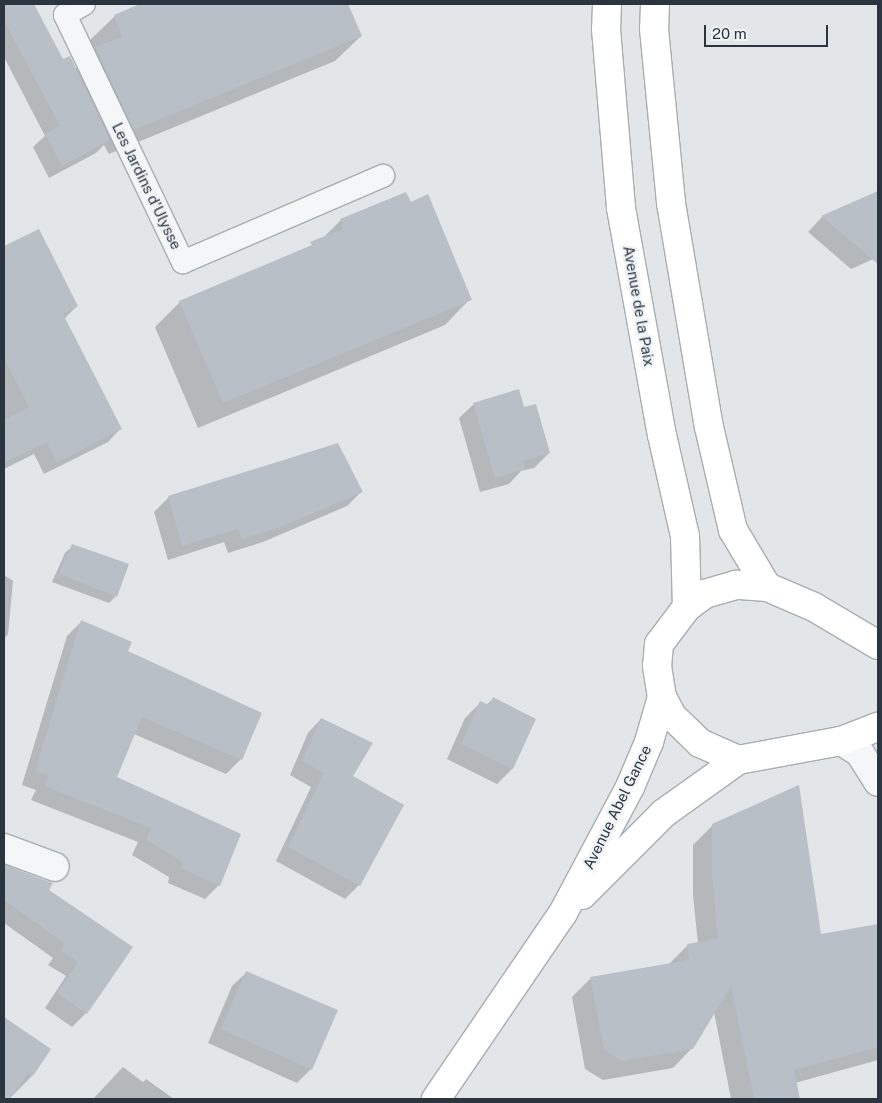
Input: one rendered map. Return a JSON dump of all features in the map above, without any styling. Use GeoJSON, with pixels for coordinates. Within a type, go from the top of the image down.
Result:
{"type":"FeatureCollection","features":[{"type":"Feature","properties":{"kind":"main road","name":"Avenue de la Paix"},"geometry":{"type":"LineString","coordinates":[[607,4],[606,29],[622,208],[662,435],[685,536],[687,607]]}},
{"type":"Feature","properties":{"kind":"main road"},"geometry":{"type":"LineString","coordinates":[[655,4],[654,29],[671,203],[709,426],[733,530],[767,587]]}},
{"type":"Feature","properties":{"kind":"main road"},"geometry":{"type":"LineString","coordinates":[[878,645],[814,607],[767,587],[752,584],[720,588],[687,607],[659,644],[657,666],[662,697],[672,716],[700,743],[738,760],[841,741],[878,726]]}},
{"type":"Feature","properties":{"kind":"main road","name":"Avenue Abel Gance"},"geometry":{"type":"LineString","coordinates":[[436,1099],[563,914],[630,787],[649,742],[662,697]]}},
{"type":"Feature","properties":{"kind":"main road","name":"Avenue Abel Gance"},"geometry":{"type":"LineString","coordinates":[[563,914],[664,813],[738,760]]}},
{"type":"Feature","properties":{"kind":"street"},"geometry":{"type":"LineString","coordinates":[[841,741],[860,753],[878,782]]}},
{"type":"Feature","properties":{"kind":"street"},"geometry":{"type":"LineString","coordinates":[[4,848],[55,868]]}},
{"type":"Feature","properties":{"kind":"lane","name":"Les Jardins d'Ulysse"},"geometry":{"type":"LineString","coordinates":[[84,4],[65,15],[183,262],[383,176]]}},
{"type":"Feature","properties":{"kind":"building"},"geometry":{"type":"Polygon","coordinates":[[[4,4],[34,4],[63,59],[70,56],[110,140],[62,166],[45,134],[60,126],[4,21],[4,4]]]}},
{"type":"Feature","properties":{"kind":"building"},"geometry":{"type":"Polygon","coordinates":[[[140,4],[348,4],[362,36],[134,130],[95,47],[122,37],[114,15],[140,4]]]}},
{"type":"Feature","properties":{"kind":"building"},"geometry":{"type":"Polygon","coordinates":[[[878,191],[878,264],[821,216],[878,191]]]}},
{"type":"Feature","properties":{"kind":"building"},"geometry":{"type":"Polygon","coordinates":[[[406,192],[411,202],[428,194],[472,300],[223,403],[179,301],[312,245],[310,242],[343,229],[340,219],[406,192]]]}},
{"type":"Feature","properties":{"kind":"building"},"geometry":{"type":"Polygon","coordinates":[[[39,229],[78,306],[63,314],[122,429],[57,463],[47,442],[4,463],[4,420],[29,407],[4,358],[4,246],[39,229]]]}},
{"type":"Feature","properties":{"kind":"building"},"geometry":{"type":"Polygon","coordinates":[[[519,389],[524,407],[536,404],[550,453],[523,461],[525,469],[495,478],[473,403],[519,389]]]}},
{"type":"Feature","properties":{"kind":"building"},"geometry":{"type":"Polygon","coordinates":[[[338,443],[363,492],[278,528],[242,539],[238,529],[182,546],[168,496],[338,443]]]}},
{"type":"Feature","properties":{"kind":"building"},"geometry":{"type":"Polygon","coordinates":[[[72,544],[129,564],[117,597],[59,574],[72,544]]]}},
{"type":"Feature","properties":{"kind":"building"},"geometry":{"type":"Polygon","coordinates":[[[81,620],[132,642],[128,651],[262,713],[242,760],[142,717],[117,777],[241,834],[220,886],[181,868],[183,862],[146,840],[151,828],[44,786],[49,776],[35,771],[81,620]]]}},
{"type":"Feature","properties":{"kind":"building"},"geometry":{"type":"Polygon","coordinates":[[[493,697],[536,719],[513,769],[461,744],[480,701],[489,705],[493,697]]]}},
{"type":"Feature","properties":{"kind":"building"},"geometry":{"type":"Polygon","coordinates":[[[321,718],[373,743],[353,776],[404,805],[360,886],[288,847],[324,773],[302,761],[321,718]]]}},
{"type":"Feature","properties":{"kind":"building"},"geometry":{"type":"Polygon","coordinates":[[[799,785],[821,934],[878,924],[878,1047],[794,1070],[800,1099],[754,1099],[731,986],[693,1049],[622,1061],[604,1050],[590,977],[689,960],[687,944],[718,939],[712,876],[712,824],[799,785]]]}},
{"type":"Feature","properties":{"kind":"building"},"geometry":{"type":"Polygon","coordinates":[[[4,865],[53,883],[49,890],[133,947],[87,1014],[57,993],[78,962],[61,951],[65,944],[4,900],[4,865]]]}},
{"type":"Feature","properties":{"kind":"building"},"geometry":{"type":"Polygon","coordinates":[[[246,971],[338,1010],[312,1070],[221,1029],[246,971]]]}},
{"type":"Feature","properties":{"kind":"building"},"geometry":{"type":"Polygon","coordinates":[[[4,1017],[51,1049],[33,1076],[28,1073],[10,1099],[4,1099],[4,1017]]]}}]}
